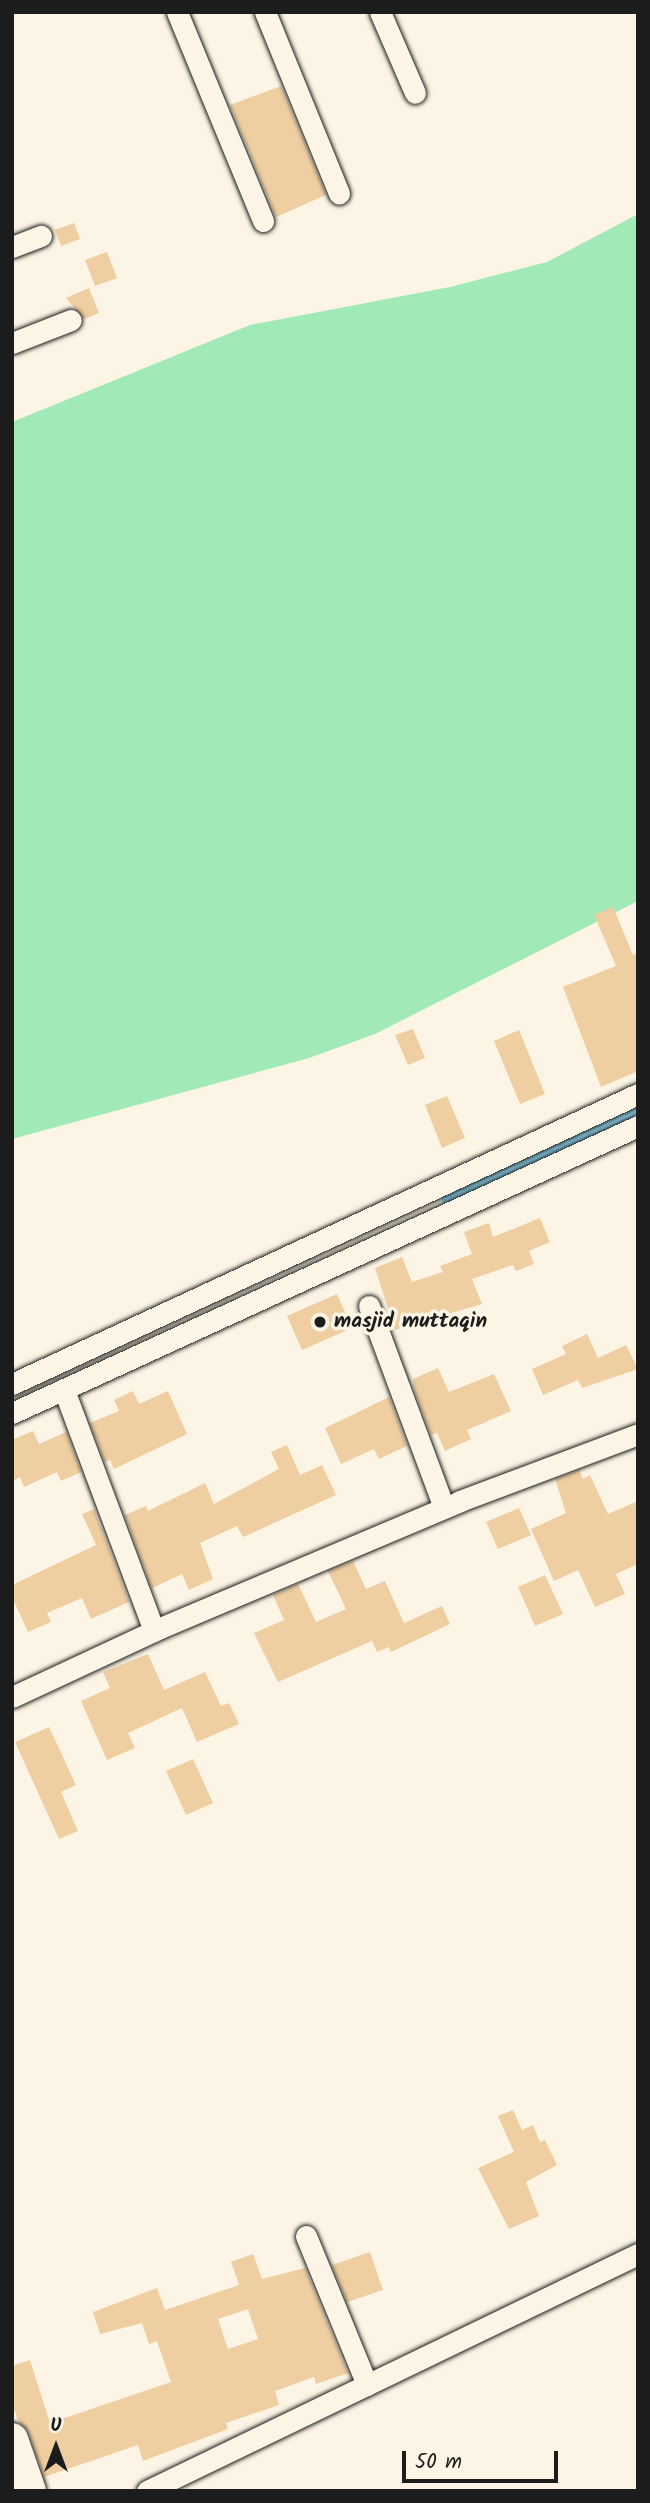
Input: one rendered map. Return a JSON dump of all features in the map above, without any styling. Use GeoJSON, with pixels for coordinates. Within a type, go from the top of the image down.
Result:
{"type":"FeatureCollection","features":[{"type":"Feature","properties":{"kind":"street"},"geometry":{"type":"LineString","coordinates":[[177,12],[263,220]]}},
{"type":"Feature","properties":{"kind":"street"},"geometry":{"type":"LineString","coordinates":[[265,12],[339,192]]}},
{"type":"Feature","properties":{"kind":"street"},"geometry":{"type":"LineString","coordinates":[[380,12],[415,93]]}},
{"type":"Feature","properties":{"kind":"street"},"geometry":{"type":"LineString","coordinates":[[12,247],[41,236]]}},
{"type":"Feature","properties":{"kind":"street"},"geometry":{"type":"LineString","coordinates":[[12,343],[71,320]]}},
{"type":"Feature","properties":{"kind":"street"},"geometry":{"type":"LineString","coordinates":[[12,1384],[638,1094]]}},
{"type":"Feature","properties":{"kind":"street"},"geometry":{"type":"LineString","coordinates":[[12,1413],[638,1126]]}},
{"type":"Feature","properties":{"kind":"street"},"geometry":{"type":"LineString","coordinates":[[369,1306],[444,1508]]}},
{"type":"Feature","properties":{"kind":"street"},"geometry":{"type":"LineString","coordinates":[[64,1390],[153,1631]]}},
{"type":"Feature","properties":{"kind":"street"},"geometry":{"type":"LineString","coordinates":[[12,1697],[153,1631],[444,1508],[638,1434]]}},
{"type":"Feature","properties":{"kind":"street"},"geometry":{"type":"LineString","coordinates":[[306,2236],[368,2385]]}},
{"type":"Feature","properties":{"kind":"street"},"geometry":{"type":"LineString","coordinates":[[146,2491],[638,2254]]}},
{"type":"Feature","properties":{"kind":"street"},"geometry":{"type":"LineString","coordinates":[[12,2439],[30,2491]]}},
{"type":"Feature","properties":{"kind":"green space"},"geometry":{"type":"Polygon","coordinates":[[[638,214],[638,901],[375,1034],[309,1058],[12,1139],[12,422],[250,325],[450,287],[547,262],[638,214]]]}},
{"type":"Feature","properties":{"kind":"building"},"geometry":{"type":"Polygon","coordinates":[[[281,86],[326,195],[276,217],[230,105],[281,86]]]}},
{"type":"Feature","properties":{"kind":"building"},"geometry":{"type":"Polygon","coordinates":[[[74,223],[80,239],[61,246],[55,230],[74,223]]]}},
{"type":"Feature","properties":{"kind":"building"},"geometry":{"type":"Polygon","coordinates":[[[107,252],[117,278],[95,286],[85,260],[107,252]]]}},
{"type":"Feature","properties":{"kind":"building"},"geometry":{"type":"Polygon","coordinates":[[[89,288],[99,313],[84,319],[66,298],[89,288]]]}},
{"type":"Feature","properties":{"kind":"building"},"geometry":{"type":"Polygon","coordinates":[[[613,907],[633,955],[638,953],[638,1071],[601,1087],[563,987],[616,966],[594,915],[613,907]]]}},
{"type":"Feature","properties":{"kind":"building"},"geometry":{"type":"Polygon","coordinates":[[[413,1029],[425,1058],[408,1065],[395,1035],[413,1029]]]}},
{"type":"Feature","properties":{"kind":"building"},"geometry":{"type":"Polygon","coordinates":[[[519,1030],[545,1094],[520,1104],[494,1041],[519,1030]]]}},
{"type":"Feature","properties":{"kind":"building"},"geometry":{"type":"Polygon","coordinates":[[[447,1096],[465,1138],[442,1148],[425,1105],[447,1096]]]}},
{"type":"Feature","properties":{"kind":"building"},"geometry":{"type":"Polygon","coordinates":[[[540,1218],[550,1242],[529,1251],[534,1264],[516,1271],[513,1265],[472,1279],[482,1304],[395,1330],[375,1268],[402,1257],[412,1282],[443,1272],[440,1266],[472,1254],[464,1232],[489,1223],[493,1237],[540,1218]]]}},
{"type":"Feature","properties":{"kind":"building","name":"masjid muttaqin"},"geometry":{"type":"Polygon","coordinates":[[[337,1294],[352,1328],[302,1350],[287,1316],[337,1294]]]}},
{"type":"Feature","properties":{"kind":"building"},"geometry":{"type":"Polygon","coordinates":[[[587,1334],[598,1358],[626,1345],[638,1369],[582,1388],[578,1380],[543,1395],[532,1369],[566,1354],[562,1346],[587,1334]]]}},
{"type":"Feature","properties":{"kind":"building"},"geometry":{"type":"Polygon","coordinates":[[[438,1368],[449,1392],[494,1374],[511,1411],[467,1430],[471,1439],[445,1451],[437,1433],[431,1435],[413,1386],[413,1379],[438,1368]]]}},
{"type":"Feature","properties":{"kind":"building"},"geometry":{"type":"Polygon","coordinates":[[[133,1391],[139,1404],[168,1391],[187,1434],[114,1469],[110,1460],[105,1462],[90,1423],[119,1411],[114,1400],[133,1391]]]}},
{"type":"Feature","properties":{"kind":"building"},"geometry":{"type":"Polygon","coordinates":[[[389,1397],[407,1446],[379,1459],[374,1449],[341,1464],[325,1428],[389,1397]]]}},
{"type":"Feature","properties":{"kind":"building"},"geometry":{"type":"Polygon","coordinates":[[[33,1431],[39,1444],[66,1432],[81,1472],[61,1481],[57,1472],[24,1487],[20,1477],[12,1481],[12,1440],[33,1431]]]}},
{"type":"Feature","properties":{"kind":"building"},"geometry":{"type":"Polygon","coordinates":[[[287,1445],[300,1475],[322,1465],[336,1495],[243,1537],[237,1526],[200,1543],[213,1579],[189,1590],[182,1574],[152,1588],[125,1515],[146,1506],[148,1511],[205,1483],[214,1504],[279,1469],[271,1452],[287,1445]]]}},
{"type":"Feature","properties":{"kind":"building"},"geometry":{"type":"Polygon","coordinates":[[[579,1470],[583,1479],[590,1475],[608,1514],[638,1501],[638,1564],[616,1574],[625,1594],[595,1607],[578,1570],[554,1581],[531,1529],[566,1513],[555,1479],[579,1470]]]}},
{"type":"Feature","properties":{"kind":"building"},"geometry":{"type":"Polygon","coordinates":[[[519,1508],[531,1535],[498,1549],[486,1522],[519,1508]]]}},
{"type":"Feature","properties":{"kind":"building"},"geometry":{"type":"Polygon","coordinates":[[[94,1509],[129,1602],[91,1619],[82,1598],[47,1613],[51,1622],[28,1632],[12,1597],[12,1585],[96,1545],[82,1514],[94,1509]]]}},
{"type":"Feature","properties":{"kind":"building"},"geometry":{"type":"Polygon","coordinates":[[[353,1561],[366,1589],[385,1581],[404,1623],[442,1606],[450,1624],[391,1652],[389,1647],[377,1652],[372,1641],[278,1682],[254,1633],[284,1620],[273,1595],[298,1584],[316,1622],[346,1609],[328,1571],[353,1561]]]}},
{"type":"Feature","properties":{"kind":"building"},"geometry":{"type":"Polygon","coordinates":[[[545,1575],[563,1614],[535,1626],[518,1587],[545,1575]]]}},
{"type":"Feature","properties":{"kind":"building"},"geometry":{"type":"Polygon","coordinates":[[[148,1654],[164,1690],[205,1672],[221,1706],[229,1703],[239,1724],[197,1742],[182,1708],[128,1733],[135,1748],[107,1760],[81,1701],[110,1688],[103,1672],[148,1654]]]}},
{"type":"Feature","properties":{"kind":"building"},"geometry":{"type":"Polygon","coordinates":[[[49,1727],[76,1785],[61,1792],[78,1831],[59,1839],[15,1742],[49,1727]]]}},
{"type":"Feature","properties":{"kind":"building"},"geometry":{"type":"Polygon","coordinates":[[[193,1759],[213,1803],[186,1815],[166,1771],[193,1759]]]}},
{"type":"Feature","properties":{"kind":"building"},"geometry":{"type":"Polygon","coordinates":[[[513,2110],[522,2130],[533,2125],[540,2142],[545,2140],[557,2165],[526,2182],[539,2216],[509,2229],[478,2168],[514,2152],[498,2116],[513,2110]]]}},
{"type":"Feature","properties":{"kind":"building"},"geometry":{"type":"Polygon","coordinates":[[[370,2252],[383,2290],[347,2302],[332,2265],[370,2252]]]}},
{"type":"Feature","properties":{"kind":"building"},"geometry":{"type":"Polygon","coordinates":[[[253,2254],[262,2279],[305,2268],[348,2373],[316,2384],[314,2377],[275,2391],[279,2405],[226,2423],[228,2429],[143,2461],[138,2445],[44,2477],[29,2433],[18,2420],[12,2403],[12,2366],[30,2360],[50,2423],[171,2382],[157,2341],[149,2344],[142,2323],[100,2334],[93,2312],[157,2288],[165,2310],[239,2285],[231,2262],[253,2254]],[[248,2309],[218,2319],[228,2349],[258,2339],[248,2309]]]}},
{"type":"Feature","properties":{"kind":"waterway"},"geometry":{"type":"LineString","coordinates":[[460,1198],[638,1111]]}},
{"type":"Feature","properties":{"kind":"place","name":"masjid muttaqin"},"geometry":{"type":"Point","coordinates":[320,1322]}}]}
